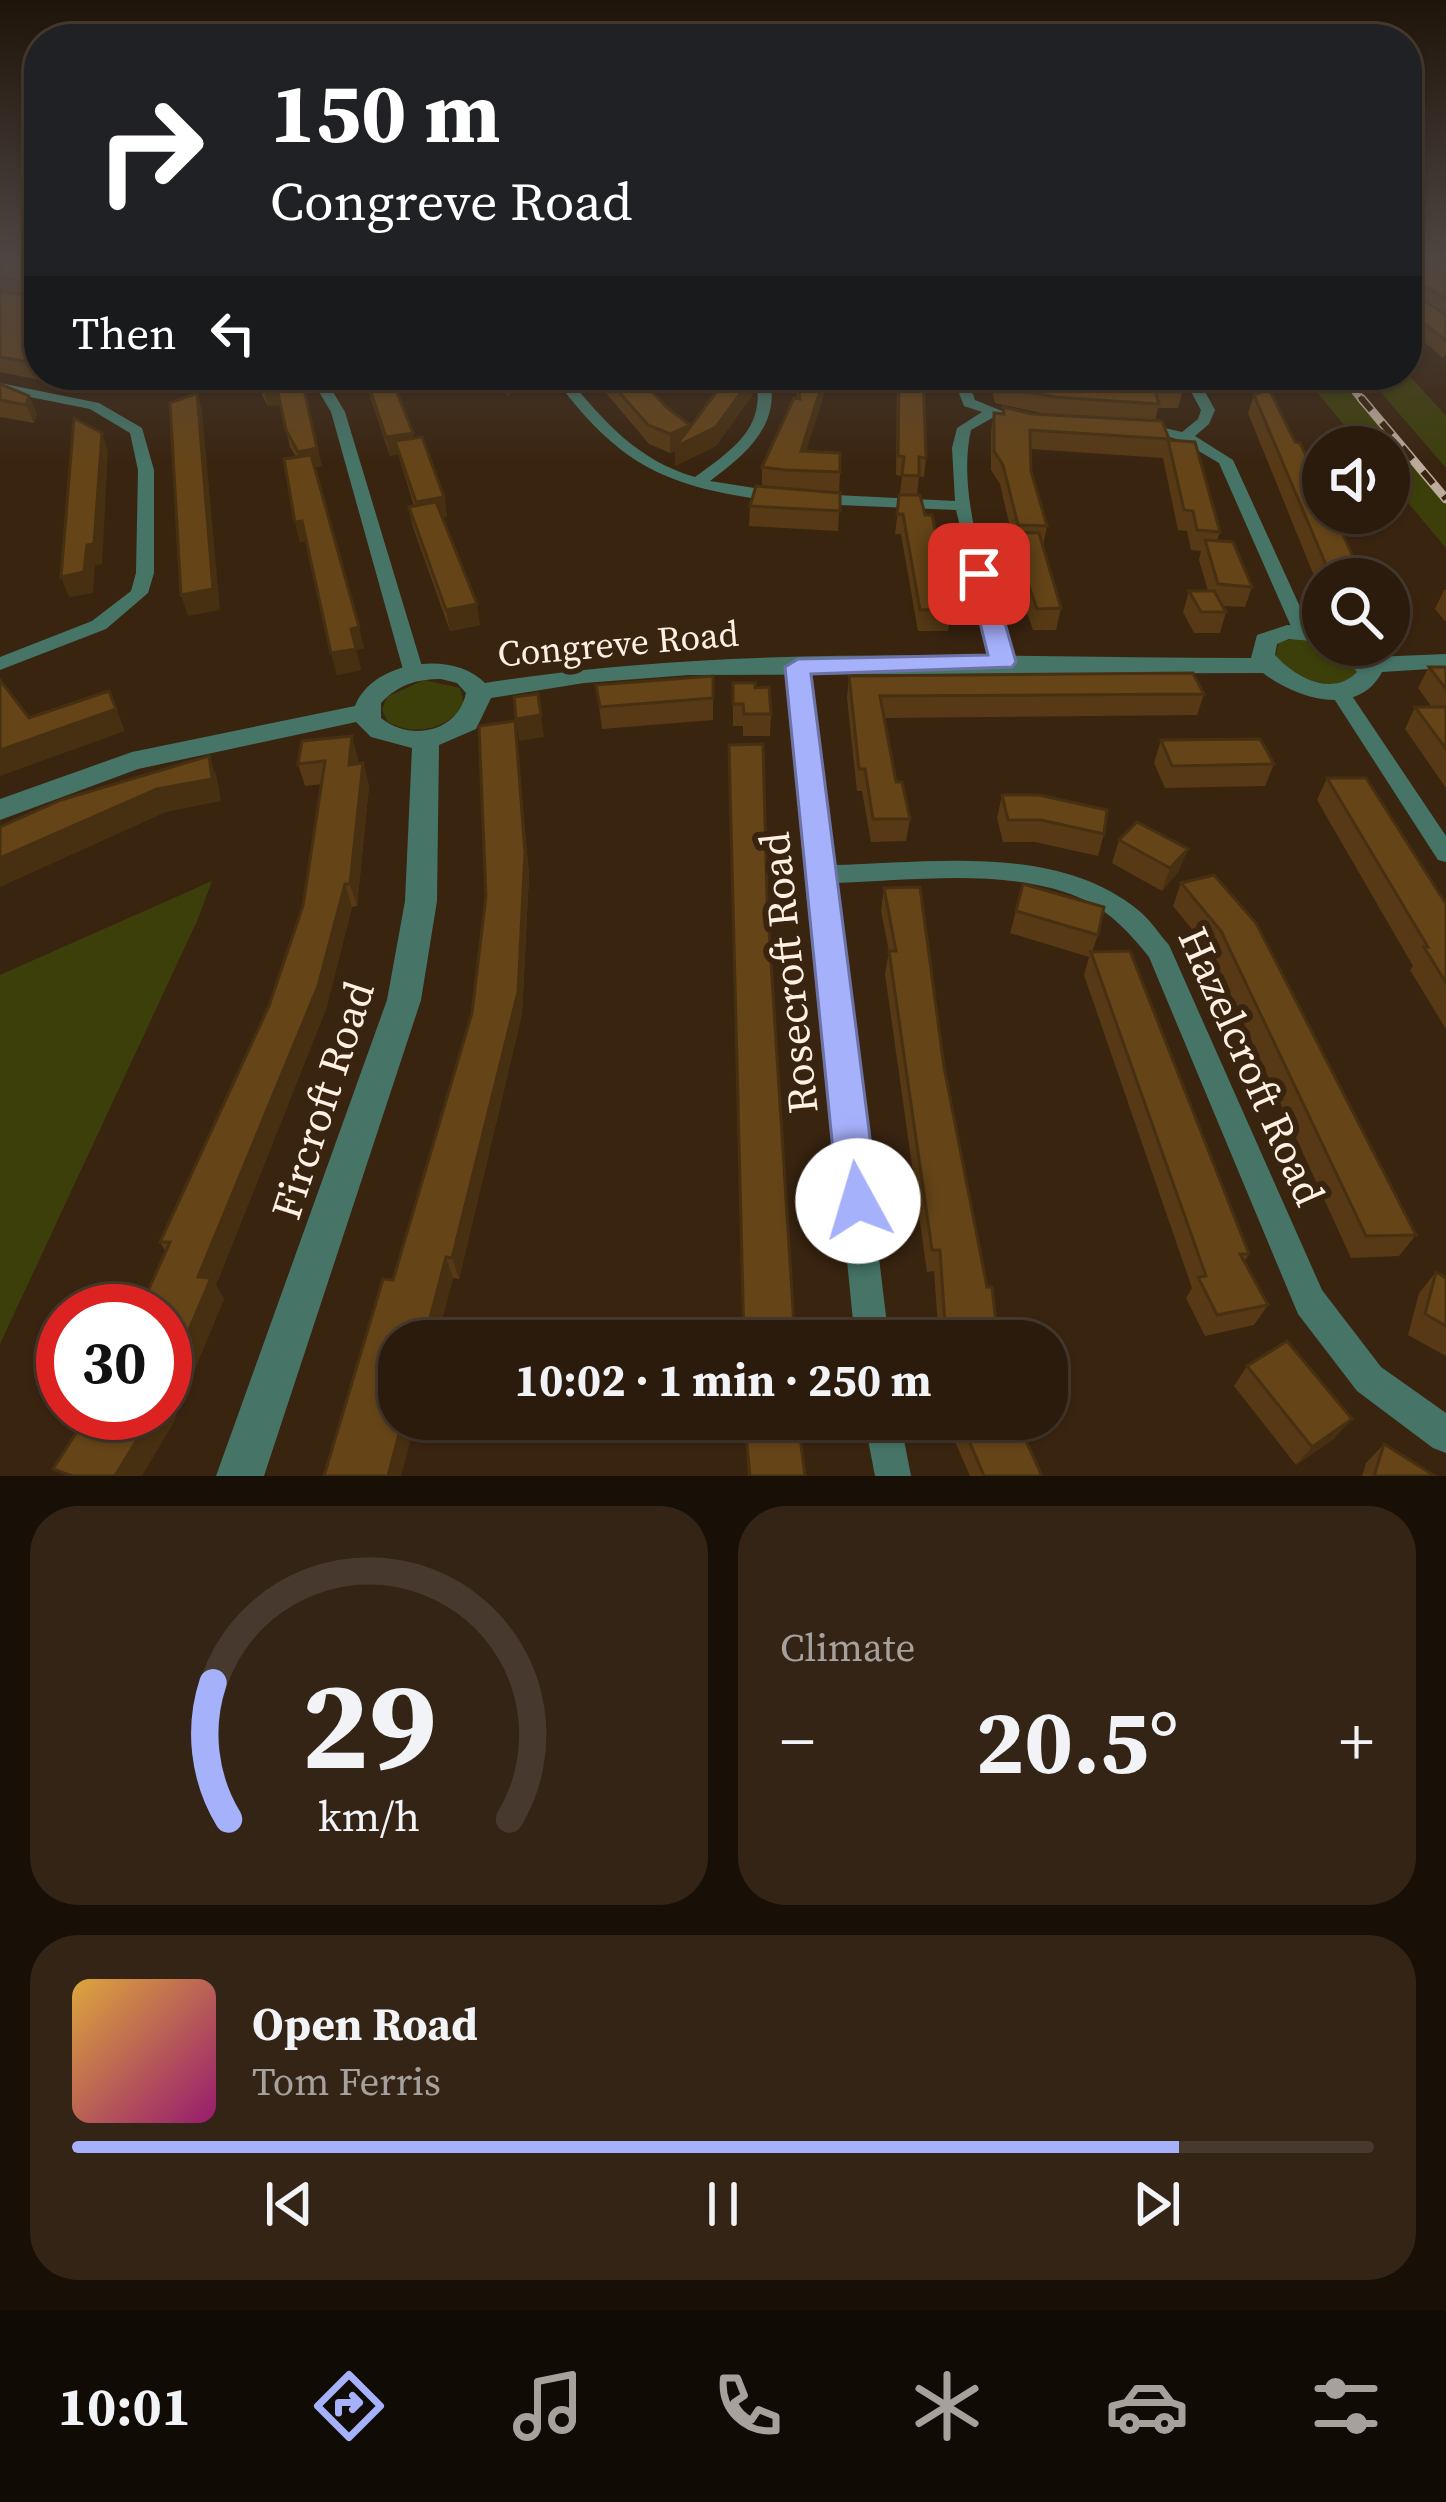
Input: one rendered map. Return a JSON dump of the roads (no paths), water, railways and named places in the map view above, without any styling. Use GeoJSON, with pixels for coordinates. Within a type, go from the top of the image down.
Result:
{"type":"FeatureCollection","features":[{"type":"Feature","properties":{"kind":"street"},"geometry":{"type":"LineString","coordinates":[[0,387],[83,402],[125,420],[142,441],[146,573],[139,592],[99,625],[0,664]]}},
{"type":"Feature","properties":{"kind":"street"},"geometry":{"type":"LineString","coordinates":[[326,390],[338,412],[414,673]]}},
{"type":"Feature","properties":{"kind":"street"},"geometry":{"type":"LineString","coordinates":[[571,390],[624,452],[699,482],[781,497],[964,506]]}},
{"type":"Feature","properties":{"kind":"street"},"geometry":{"type":"LineString","coordinates":[[699,482],[733,456],[763,420],[767,390]]}},
{"type":"Feature","properties":{"kind":"street"},"geometry":{"type":"LineString","coordinates":[[962,390],[964,398],[989,413],[1034,422]]}},
{"type":"Feature","properties":{"kind":"street"},"geometry":{"type":"LineString","coordinates":[[1185,436],[1204,421],[1208,410],[1197,390]]}},
{"type":"Feature","properties":{"kind":"street"},"geometry":{"type":"LineString","coordinates":[[989,413],[960,435],[964,506],[1003,662]]}},
{"type":"Feature","properties":{"kind":"street"},"geometry":{"type":"LineString","coordinates":[[1112,425],[1185,436],[1229,466],[1302,611]]}},
{"type":"Feature","properties":{"kind":"street"},"geometry":{"type":"LineString","coordinates":[[1302,635],[1266,640],[1262,656],[1268,665],[1306,687],[1339,691],[1360,686],[1370,673],[1368,666]]}},
{"type":"Feature","properties":{"kind":"street","name":"Congreve Road"},"geometry":{"type":"LineString","coordinates":[[478,692],[640,670],[1003,662],[1268,665]]}},
{"type":"Feature","properties":{"kind":"street"},"geometry":{"type":"LineString","coordinates":[[1410,663],[1446,662]]}},
{"type":"Feature","properties":{"kind":"street","name":"Rosecroft Road"},"geometry":{"type":"LineString","coordinates":[[798,667],[825,874],[870,1320]]}},
{"type":"Feature","properties":{"kind":"street"},"geometry":{"type":"LineString","coordinates":[[414,673],[455,674],[478,692],[469,721],[426,739],[384,735],[366,712],[375,693],[414,673]]}},
{"type":"Feature","properties":{"kind":"street"},"geometry":{"type":"LineString","coordinates":[[1339,691],[1446,854]]}},
{"type":"Feature","properties":{"kind":"street"},"geometry":{"type":"LineString","coordinates":[[0,810],[153,756],[366,712]]}},
{"type":"Feature","properties":{"kind":"street","name":"Fircroft Road"},"geometry":{"type":"LineString","coordinates":[[240,1476],[404,1000],[421,901],[426,739]]}},
{"type":"Feature","properties":{"kind":"street","name":"Hazelcroft Road"},"geometry":{"type":"LineString","coordinates":[[825,874],[1033,875],[1094,893],[1140,924],[1160,952],[1310,1302],[1369,1379],[1446,1436]]}},
{"type":"Feature","properties":{"kind":"street"},"geometry":{"type":"LineString","coordinates":[[886,1440],[893,1476]]}},
{"type":"Feature","properties":{"kind":"railway"},"geometry":{"type":"LineString","coordinates":[[1354,390],[1363,401]]}},
{"type":"Feature","properties":{"kind":"railway"},"geometry":{"type":"LineString","coordinates":[[1361,398],[1446,499]]}}]}
